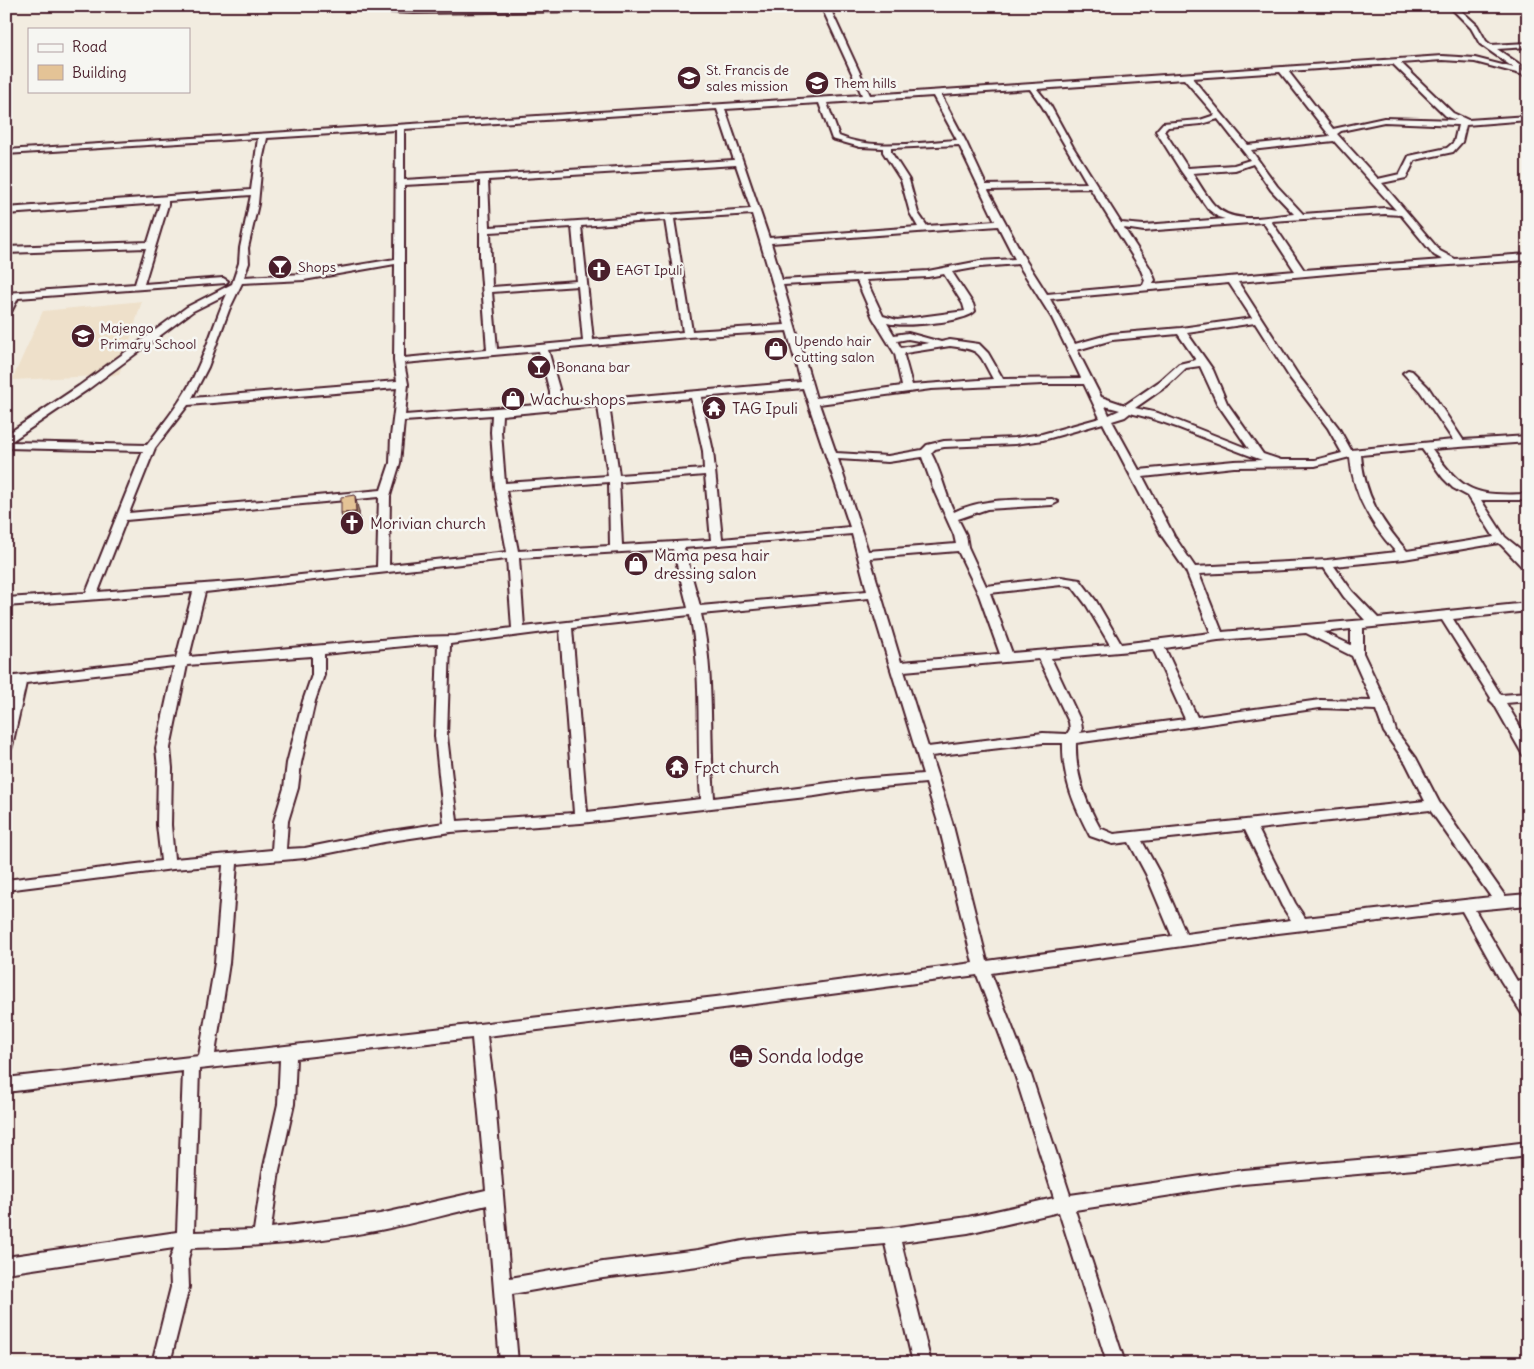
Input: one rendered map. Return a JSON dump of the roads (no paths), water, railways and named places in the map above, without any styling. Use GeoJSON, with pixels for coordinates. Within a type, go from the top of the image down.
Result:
{"type":"FeatureCollection","features":[{"type":"Feature","properties":{"kind":"street"},"geometry":{"type":"LineString","coordinates":[[291,6],[416,11],[434,8],[825,6],[867,97]]}},
{"type":"Feature","properties":{"kind":"street"},"geometry":{"type":"LineString","coordinates":[[416,11],[426,6]]}},
{"type":"Feature","properties":{"kind":"street"},"geometry":{"type":"LineString","coordinates":[[1452,6],[1474,27],[1480,38],[1489,47],[1527,74]]}},
{"type":"Feature","properties":{"kind":"street"},"geometry":{"type":"LineString","coordinates":[[433,22],[439,14],[434,8]]}},
{"type":"Feature","properties":{"kind":"street"},"geometry":{"type":"LineString","coordinates":[[1489,47],[1528,46]]}},
{"type":"Feature","properties":{"kind":"street"},"geometry":{"type":"LineString","coordinates":[[6,152],[1032,87],[1394,61],[1462,59],[1527,74]]}},
{"type":"Feature","properties":{"kind":"street"},"geometry":{"type":"LineString","coordinates":[[1394,61],[1450,114],[1467,122]]}},
{"type":"Feature","properties":{"kind":"street"},"geometry":{"type":"LineString","coordinates":[[1282,69],[1334,135],[1437,253],[1453,262]]}},
{"type":"Feature","properties":{"kind":"street"},"geometry":{"type":"LineString","coordinates":[[1186,76],[1247,148],[1274,188],[1301,217]]}},
{"type":"Feature","properties":{"kind":"street"},"geometry":{"type":"LineString","coordinates":[[1032,87],[1046,105],[1068,147],[1119,225],[1149,276],[1150,280],[1146,288]]}},
{"type":"Feature","properties":{"kind":"street"},"geometry":{"type":"LineString","coordinates":[[935,92],[962,142],[1001,223],[1021,260],[1045,297],[1072,348],[1105,419],[1168,536],[1192,572],[1218,636]]}},
{"type":"Feature","properties":{"kind":"street"},"geometry":{"type":"LineString","coordinates":[[824,99],[823,103],[836,137],[850,144],[887,145],[962,142]]}},
{"type":"Feature","properties":{"kind":"street"},"geometry":{"type":"LineString","coordinates":[[720,107],[766,241],[808,385],[857,530],[874,594],[959,874],[982,969],[1023,1075],[1063,1204],[1116,1363]]}},
{"type":"Feature","properties":{"kind":"street"},"geometry":{"type":"LineString","coordinates":[[1219,116],[1201,122],[1166,125],[1160,130],[1165,141],[1211,207],[1218,213],[1240,222]]}},
{"type":"Feature","properties":{"kind":"street"},"geometry":{"type":"LineString","coordinates":[[1247,148],[1334,135],[1339,129],[1384,120],[1467,122],[1528,118]]}},
{"type":"Feature","properties":{"kind":"street"},"geometry":{"type":"LineString","coordinates":[[1376,182],[1403,176],[1412,158],[1453,147],[1458,141],[1460,129],[1467,122]]}},
{"type":"Feature","properties":{"kind":"street"},"geometry":{"type":"LineString","coordinates":[[383,569],[383,513],[386,493],[395,463],[396,438],[403,384],[399,361],[400,127]]}},
{"type":"Feature","properties":{"kind":"street"},"geometry":{"type":"LineString","coordinates":[[90,596],[150,448],[185,402],[203,367],[224,310],[237,283],[244,263],[244,248],[263,136]]}},
{"type":"Feature","properties":{"kind":"street"},"geometry":{"type":"LineString","coordinates":[[887,145],[887,152],[905,180],[914,214],[925,230]]}},
{"type":"Feature","properties":{"kind":"street"},"geometry":{"type":"LineString","coordinates":[[1186,171],[1235,167],[1256,161]]}},
{"type":"Feature","properties":{"kind":"street"},"geometry":{"type":"LineString","coordinates":[[400,183],[740,162]]}},
{"type":"Feature","properties":{"kind":"street"},"geometry":{"type":"LineString","coordinates":[[484,178],[485,258],[492,352]]}},
{"type":"Feature","properties":{"kind":"street"},"geometry":{"type":"LineString","coordinates":[[983,188],[1093,185]]}},
{"type":"Feature","properties":{"kind":"street"},"geometry":{"type":"LineString","coordinates":[[6,210],[162,202],[176,198],[255,192]]}},
{"type":"Feature","properties":{"kind":"street"},"geometry":{"type":"LineString","coordinates":[[139,286],[162,202]]}},
{"type":"Feature","properties":{"kind":"street"},"geometry":{"type":"LineString","coordinates":[[486,230],[756,211]]}},
{"type":"Feature","properties":{"kind":"street"},"geometry":{"type":"LineString","coordinates":[[1119,225],[1140,228],[1385,212],[1403,213]]}},
{"type":"Feature","properties":{"kind":"street"},"geometry":{"type":"LineString","coordinates":[[1210,224],[1218,213]]}},
{"type":"Feature","properties":{"kind":"street"},"geometry":{"type":"LineString","coordinates":[[669,218],[688,334]]}},
{"type":"Feature","properties":{"kind":"street"},"geometry":{"type":"LineString","coordinates":[[1266,220],[1301,273]]}},
{"type":"Feature","properties":{"kind":"street"},"geometry":{"type":"LineString","coordinates":[[766,241],[1001,223]]}},
{"type":"Feature","properties":{"kind":"street"},"geometry":{"type":"LineString","coordinates":[[576,224],[588,343]]}},
{"type":"Feature","properties":{"kind":"street"},"geometry":{"type":"LineString","coordinates":[[1125,235],[1140,228]]}},
{"type":"Feature","properties":{"kind":"street"},"geometry":{"type":"LineString","coordinates":[[6,250],[151,245]]}},
{"type":"Feature","properties":{"kind":"street"},"geometry":{"type":"LineString","coordinates":[[1045,297],[1301,273],[1523,257],[1528,264]]}},
{"type":"Feature","properties":{"kind":"street"},"geometry":{"type":"LineString","coordinates":[[778,283],[861,279],[947,271],[980,264],[1021,260]]}},
{"type":"Feature","properties":{"kind":"street"},"geometry":{"type":"LineString","coordinates":[[6,440],[76,394],[190,309],[237,283],[304,277],[398,262]]}},
{"type":"Feature","properties":{"kind":"street"},"geometry":{"type":"LineString","coordinates":[[878,318],[897,323],[968,314],[970,311],[968,304],[947,271]]}},
{"type":"Feature","properties":{"kind":"street"},"geometry":{"type":"LineString","coordinates":[[861,279],[878,318],[899,354],[908,388]]}},
{"type":"Feature","properties":{"kind":"street"},"geometry":{"type":"LineString","coordinates":[[1232,280],[1256,320],[1271,339],[1294,376],[1351,453],[1361,494],[1382,529],[1403,554]]}},
{"type":"Feature","properties":{"kind":"street"},"geometry":{"type":"LineString","coordinates":[[6,312],[10,296],[224,281]]}},
{"type":"Feature","properties":{"kind":"street"},"geometry":{"type":"LineString","coordinates":[[487,290],[582,283]]}},
{"type":"Feature","properties":{"kind":"street"},"geometry":{"type":"LineString","coordinates":[[1072,348],[1111,337],[1181,331],[1256,320]]}},
{"type":"Feature","properties":{"kind":"street"},"geometry":{"type":"LineString","coordinates":[[399,361],[688,334],[792,328]]}},
{"type":"Feature","properties":{"kind":"street"},"geometry":{"type":"LineString","coordinates":[[1181,331],[1203,362],[1222,403],[1258,454]]}},
{"type":"Feature","properties":{"kind":"street"},"geometry":{"type":"LineString","coordinates":[[890,339],[900,336],[911,336],[942,344]]}},
{"type":"Feature","properties":{"kind":"street"},"geometry":{"type":"LineString","coordinates":[[899,354],[904,350],[942,344],[958,343],[976,346],[983,353],[999,381]]}},
{"type":"Feature","properties":{"kind":"street"},"geometry":{"type":"LineString","coordinates":[[543,349],[556,392],[555,406]]}},
{"type":"Feature","properties":{"kind":"street"},"geometry":{"type":"LineString","coordinates":[[833,456],[883,459],[925,453],[931,447],[944,444],[1015,441],[1043,437],[1118,417],[1134,403],[1164,383],[1183,366],[1203,362]]}},
{"type":"Feature","properties":{"kind":"street"},"geometry":{"type":"LineString","coordinates":[[1408,373],[1424,389],[1460,443]]}},
{"type":"Feature","properties":{"kind":"street"},"geometry":{"type":"LineString","coordinates":[[814,401],[867,396],[908,388],[999,381],[1088,381]]}},
{"type":"Feature","properties":{"kind":"street"},"geometry":{"type":"LineString","coordinates":[[185,402],[403,384]]}},
{"type":"Feature","properties":{"kind":"street"},"geometry":{"type":"LineString","coordinates":[[400,418],[497,412],[808,385]]}},
{"type":"Feature","properties":{"kind":"street"},"geometry":{"type":"LineString","coordinates":[[696,394],[705,433],[716,543]]}},
{"type":"Feature","properties":{"kind":"street"},"geometry":{"type":"LineString","coordinates":[[1096,399],[1128,410],[1154,415],[1230,446],[1258,454],[1282,464]]}},
{"type":"Feature","properties":{"kind":"street"},"geometry":{"type":"LineString","coordinates":[[603,402],[614,480],[616,548]]}},
{"type":"Feature","properties":{"kind":"street"},"geometry":{"type":"LineString","coordinates":[[497,412],[496,432],[500,487],[514,555],[518,631]]}},
{"type":"Feature","properties":{"kind":"street"},"geometry":{"type":"LineString","coordinates":[[1136,474],[1234,464],[1315,463],[1336,459],[1351,453],[1460,443],[1528,440]]}},
{"type":"Feature","properties":{"kind":"street"},"geometry":{"type":"LineString","coordinates":[[6,444],[79,448],[150,448]]}},
{"type":"Feature","properties":{"kind":"street"},"geometry":{"type":"LineString","coordinates":[[1425,446],[1447,478],[1473,496],[1501,539],[1516,552],[1528,568]]}},
{"type":"Feature","properties":{"kind":"street"},"geometry":{"type":"LineString","coordinates":[[925,453],[931,463],[940,493],[960,535],[962,547],[982,590],[1007,658]]}},
{"type":"Feature","properties":{"kind":"street"},"geometry":{"type":"LineString","coordinates":[[500,487],[708,472]]}},
{"type":"Feature","properties":{"kind":"street"},"geometry":{"type":"LineString","coordinates":[[122,517],[386,493]]}},
{"type":"Feature","properties":{"kind":"street"},"geometry":{"type":"LineString","coordinates":[[1473,496],[1528,497]]}},
{"type":"Feature","properties":{"kind":"street"},"geometry":{"type":"LineString","coordinates":[[952,517],[968,510],[983,507],[1052,502]]}},
{"type":"Feature","properties":{"kind":"street"},"geometry":{"type":"LineString","coordinates":[[6,602],[200,589],[514,555],[716,543],[857,530]]}},
{"type":"Feature","properties":{"kind":"street"},"geometry":{"type":"LineString","coordinates":[[1192,572],[1327,564],[1501,539]]}},
{"type":"Feature","properties":{"kind":"street"},"geometry":{"type":"LineString","coordinates":[[677,545],[696,612],[701,640],[708,803]]}},
{"type":"Feature","properties":{"kind":"street"},"geometry":{"type":"LineString","coordinates":[[864,555],[962,547]]}},
{"type":"Feature","properties":{"kind":"street"},"geometry":{"type":"LineString","coordinates":[[1327,564],[1348,594],[1374,622]]}},
{"type":"Feature","properties":{"kind":"street"},"geometry":{"type":"LineString","coordinates":[[982,590],[1061,581],[1076,583],[1092,604],[1117,647]]}},
{"type":"Feature","properties":{"kind":"street"},"geometry":{"type":"LineString","coordinates":[[168,865],[164,825],[165,779],[163,748],[166,725],[200,589]]}},
{"type":"Feature","properties":{"kind":"street"},"geometry":{"type":"LineString","coordinates":[[6,681],[414,640],[444,640],[766,603],[874,594]]}},
{"type":"Feature","properties":{"kind":"street"},"geometry":{"type":"LineString","coordinates":[[896,667],[1043,655],[1218,636],[1309,630],[1528,607]]}},
{"type":"Feature","properties":{"kind":"street"},"geometry":{"type":"LineString","coordinates":[[1445,615],[1483,674],[1496,700],[1528,752]]}},
{"type":"Feature","properties":{"kind":"street"},"geometry":{"type":"LineString","coordinates":[[1357,624],[1357,653],[1382,706],[1384,719],[1390,732],[1411,761],[1434,804],[1501,901]]}},
{"type":"Feature","properties":{"kind":"street"},"geometry":{"type":"LineString","coordinates":[[566,625],[581,818]]}},
{"type":"Feature","properties":{"kind":"street"},"geometry":{"type":"LineString","coordinates":[[1309,630],[1357,653]]}},
{"type":"Feature","properties":{"kind":"street"},"geometry":{"type":"LineString","coordinates":[[444,640],[441,736],[451,827]]}},
{"type":"Feature","properties":{"kind":"street"},"geometry":{"type":"LineString","coordinates":[[1157,644],[1193,722]]}},
{"type":"Feature","properties":{"kind":"street"},"geometry":{"type":"LineString","coordinates":[[279,856],[281,821],[306,714],[318,675],[318,651]]}},
{"type":"Feature","properties":{"kind":"street"},"geometry":{"type":"LineString","coordinates":[[1043,655],[1074,718],[1076,729],[1072,739],[1069,767],[1080,806],[1095,832],[1104,837],[1113,839],[1434,804]]}},
{"type":"Feature","properties":{"kind":"street"},"geometry":{"type":"LineString","coordinates":[[6,746],[20,680]]}},
{"type":"Feature","properties":{"kind":"street"},"geometry":{"type":"LineString","coordinates":[[1496,700],[1528,697]]}},
{"type":"Feature","properties":{"kind":"street"},"geometry":{"type":"LineString","coordinates":[[923,752],[1043,738],[1072,739],[1320,704],[1382,706]]}},
{"type":"Feature","properties":{"kind":"street"},"geometry":{"type":"LineString","coordinates":[[6,885],[168,865],[305,853],[384,837],[451,827],[581,818],[815,791],[859,784],[931,778]]}},
{"type":"Feature","properties":{"kind":"street"},"geometry":{"type":"LineString","coordinates":[[1249,825],[1289,906],[1302,925]]}},
{"type":"Feature","properties":{"kind":"street"},"geometry":{"type":"LineString","coordinates":[[1133,837],[1153,874],[1182,941]]}},
{"type":"Feature","properties":{"kind":"street"},"geometry":{"type":"LineString","coordinates":[[161,1363],[180,1287],[179,1259],[185,1240],[198,1062],[222,963],[230,859]]}},
{"type":"Feature","properties":{"kind":"street"},"geometry":{"type":"LineString","coordinates":[[6,1085],[479,1032],[982,969],[1302,925],[1528,899]]}},
{"type":"Feature","properties":{"kind":"street"},"geometry":{"type":"LineString","coordinates":[[1466,906],[1521,986],[1528,1011]]}},
{"type":"Feature","properties":{"kind":"street"},"geometry":{"type":"LineString","coordinates":[[479,1032],[504,1287],[509,1363]]}},
{"type":"Feature","properties":{"kind":"street"},"geometry":{"type":"LineString","coordinates":[[261,1236],[271,1171],[286,1104],[288,1052]]}},
{"type":"Feature","properties":{"kind":"street"},"geometry":{"type":"LineString","coordinates":[[504,1287],[743,1249],[794,1243],[891,1236],[968,1226],[1063,1204],[1243,1177],[1429,1161],[1528,1149]]}},
{"type":"Feature","properties":{"kind":"street"},"geometry":{"type":"LineString","coordinates":[[6,1265],[174,1240],[261,1236],[380,1222],[495,1196]]}},
{"type":"Feature","properties":{"kind":"street"},"geometry":{"type":"LineString","coordinates":[[891,1236],[922,1363]]}},
{"type":"Feature","properties":{"kind":"place","name":"St. Francis de sales mission"},"geometry":{"type":"Point","coordinates":[689,78]}},
{"type":"Feature","properties":{"kind":"place","name":"Them hills"},"geometry":{"type":"Point","coordinates":[817,83]}},
{"type":"Feature","properties":{"kind":"place","name":"Shops"},"geometry":{"type":"Point","coordinates":[280,267]}},
{"type":"Feature","properties":{"kind":"place","name":"EAGT Ipuli"},"geometry":{"type":"Point","coordinates":[599,270]}},
{"type":"Feature","properties":{"kind":"place","name":"Majengo Primary School"},"geometry":{"type":"Point","coordinates":[83,336]}},
{"type":"Feature","properties":{"kind":"place","name":"Upendo hair cutting salon"},"geometry":{"type":"Point","coordinates":[776,349]}},
{"type":"Feature","properties":{"kind":"place","name":"Bonana bar"},"geometry":{"type":"Point","coordinates":[539,367]}},
{"type":"Feature","properties":{"kind":"place","name":"Wachu shops"},"geometry":{"type":"Point","coordinates":[513,399]}},
{"type":"Feature","properties":{"kind":"place","name":"TAG Ipuli"},"geometry":{"type":"Point","coordinates":[714,408]}},
{"type":"Feature","properties":{"kind":"place","name":"Morivian church"},"geometry":{"type":"Point","coordinates":[352,523]}},
{"type":"Feature","properties":{"kind":"place","name":"Mama pesa hair dressing salon"},"geometry":{"type":"Point","coordinates":[636,564]}},
{"type":"Feature","properties":{"kind":"place","name":"Fpct church"},"geometry":{"type":"Point","coordinates":[677,767]}},
{"type":"Feature","properties":{"kind":"place","name":"Sonda lodge"},"geometry":{"type":"Point","coordinates":[741,1056]}}]}
